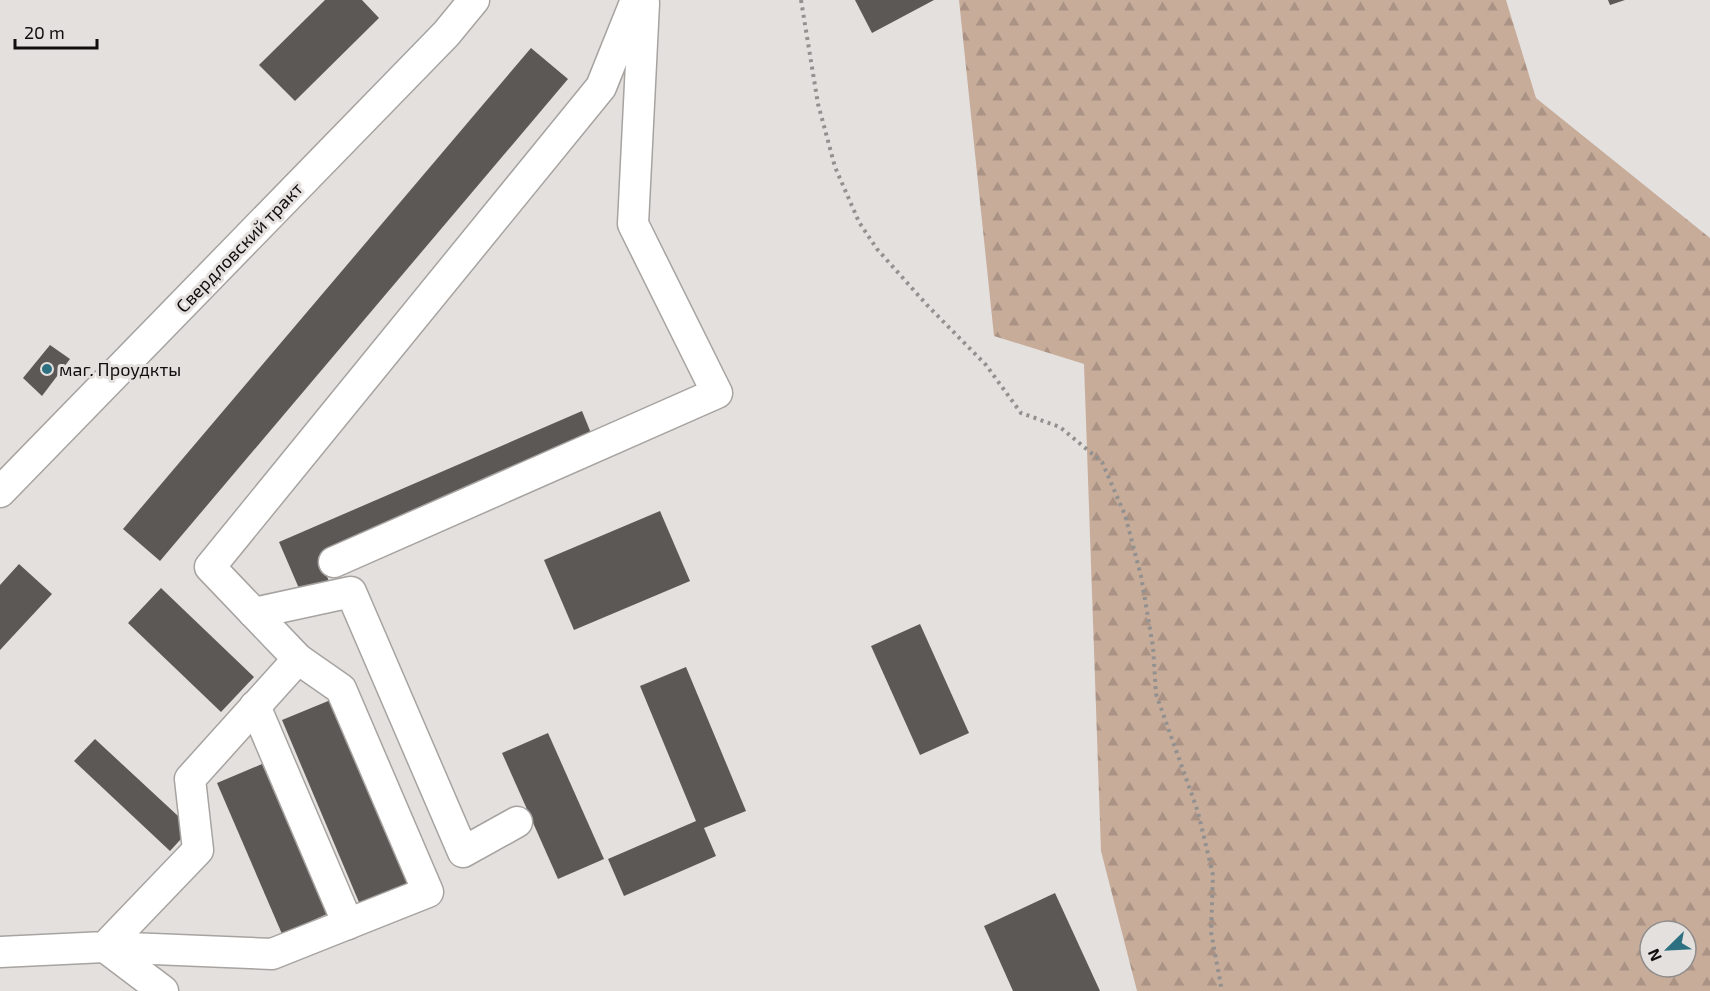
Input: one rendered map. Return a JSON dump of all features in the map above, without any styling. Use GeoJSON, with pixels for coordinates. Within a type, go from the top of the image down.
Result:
{"type":"FeatureCollection","features":[{"type":"Feature","properties":{"kind":"street","name":"Свердловский тракт"},"geometry":{"type":"LineString","coordinates":[[0,492],[446,34],[474,0]]}},
{"type":"Feature","properties":{"kind":"street"},"geometry":{"type":"LineString","coordinates":[[0,952],[105,947],[272,954],[428,891],[341,689],[298,659],[210,567],[601,87],[636,0]]}},
{"type":"Feature","properties":{"kind":"street"},"geometry":{"type":"LineString","coordinates":[[334,562],[717,393],[633,224],[644,0]]}},
{"type":"Feature","properties":{"kind":"street"},"geometry":{"type":"LineString","coordinates":[[254,613],[351,592],[463,852],[517,822]]}},
{"type":"Feature","properties":{"kind":"street"},"geometry":{"type":"LineString","coordinates":[[105,947],[198,850],[190,779],[298,659]]}},
{"type":"Feature","properties":{"kind":"street"},"geometry":{"type":"LineString","coordinates":[[255,706],[348,924]]}},
{"type":"Feature","properties":{"kind":"street"},"geometry":{"type":"LineString","coordinates":[[105,947],[163,991]]}},
{"type":"Feature","properties":{"kind":"path"},"geometry":{"type":"LineString","coordinates":[[801,0],[804,34],[818,104],[829,136],[835,167],[859,222],[877,249],[927,306],[986,365],[1021,413],[1060,427],[1102,462],[1125,515],[1140,576],[1153,647],[1156,694],[1198,812],[1213,875],[1211,932],[1222,991]]}},
{"type":"Feature","properties":{"kind":"green space"},"geometry":{"type":"Polygon","coordinates":[[[959,0],[1506,0],[1536,98],[1710,238],[1710,991],[1137,991],[1101,851],[1084,364],[994,336],[959,0]]]}},
{"type":"Feature","properties":{"kind":"building"},"geometry":{"type":"Polygon","coordinates":[[[325,0],[362,0],[379,18],[295,101],[259,65],[325,0]]]}},
{"type":"Feature","properties":{"kind":"building"},"geometry":{"type":"Polygon","coordinates":[[[855,0],[934,0],[872,33],[855,0]]]}},
{"type":"Feature","properties":{"kind":"building"},"geometry":{"type":"Polygon","coordinates":[[[1608,0],[1625,0],[1610,5],[1608,0]]]}},
{"type":"Feature","properties":{"kind":"building"},"geometry":{"type":"Polygon","coordinates":[[[531,48],[568,79],[160,561],[123,529],[531,48]]]}},
{"type":"Feature","properties":{"kind":"building","name":"маг. Проудкты"},"geometry":{"type":"Polygon","coordinates":[[[50,345],[70,359],[42,396],[23,378],[50,345]]]}},
{"type":"Feature","properties":{"kind":"building"},"geometry":{"type":"Polygon","coordinates":[[[582,411],[593,438],[318,557],[329,581],[301,593],[279,542],[582,411]]]}},
{"type":"Feature","properties":{"kind":"building"},"geometry":{"type":"Polygon","coordinates":[[[660,511],[690,581],[574,630],[544,560],[660,511]]]}},
{"type":"Feature","properties":{"kind":"building"},"geometry":{"type":"Polygon","coordinates":[[[19,564],[52,594],[0,650],[0,585],[19,564]]]}},
{"type":"Feature","properties":{"kind":"building"},"geometry":{"type":"Polygon","coordinates":[[[161,588],[254,677],[221,712],[128,623],[161,588]]]}},
{"type":"Feature","properties":{"kind":"building"},"geometry":{"type":"Polygon","coordinates":[[[920,624],[969,733],[920,755],[871,646],[920,624]]]}},
{"type":"Feature","properties":{"kind":"building"},"geometry":{"type":"Polygon","coordinates":[[[686,667],[746,811],[704,828],[716,856],[624,896],[608,859],[696,821],[640,686],[686,667]]]}},
{"type":"Feature","properties":{"kind":"building"},"geometry":{"type":"Polygon","coordinates":[[[333,699],[411,886],[361,907],[282,720],[333,699]]]}},
{"type":"Feature","properties":{"kind":"building"},"geometry":{"type":"Polygon","coordinates":[[[548,733],[604,859],[558,879],[502,753],[548,733]]]}},
{"type":"Feature","properties":{"kind":"building"},"geometry":{"type":"Polygon","coordinates":[[[95,739],[191,828],[170,851],[74,761],[95,739]]]}},
{"type":"Feature","properties":{"kind":"building"},"geometry":{"type":"Polygon","coordinates":[[[262,764],[327,914],[282,934],[217,783],[262,764]]]}},
{"type":"Feature","properties":{"kind":"building"},"geometry":{"type":"Polygon","coordinates":[[[1055,893],[1100,991],[1013,991],[984,926],[1055,893]]]}},
{"type":"Feature","properties":{"kind":"place","name":"маг. Проудкты"},"geometry":{"type":"Point","coordinates":[47,369]}}]}
